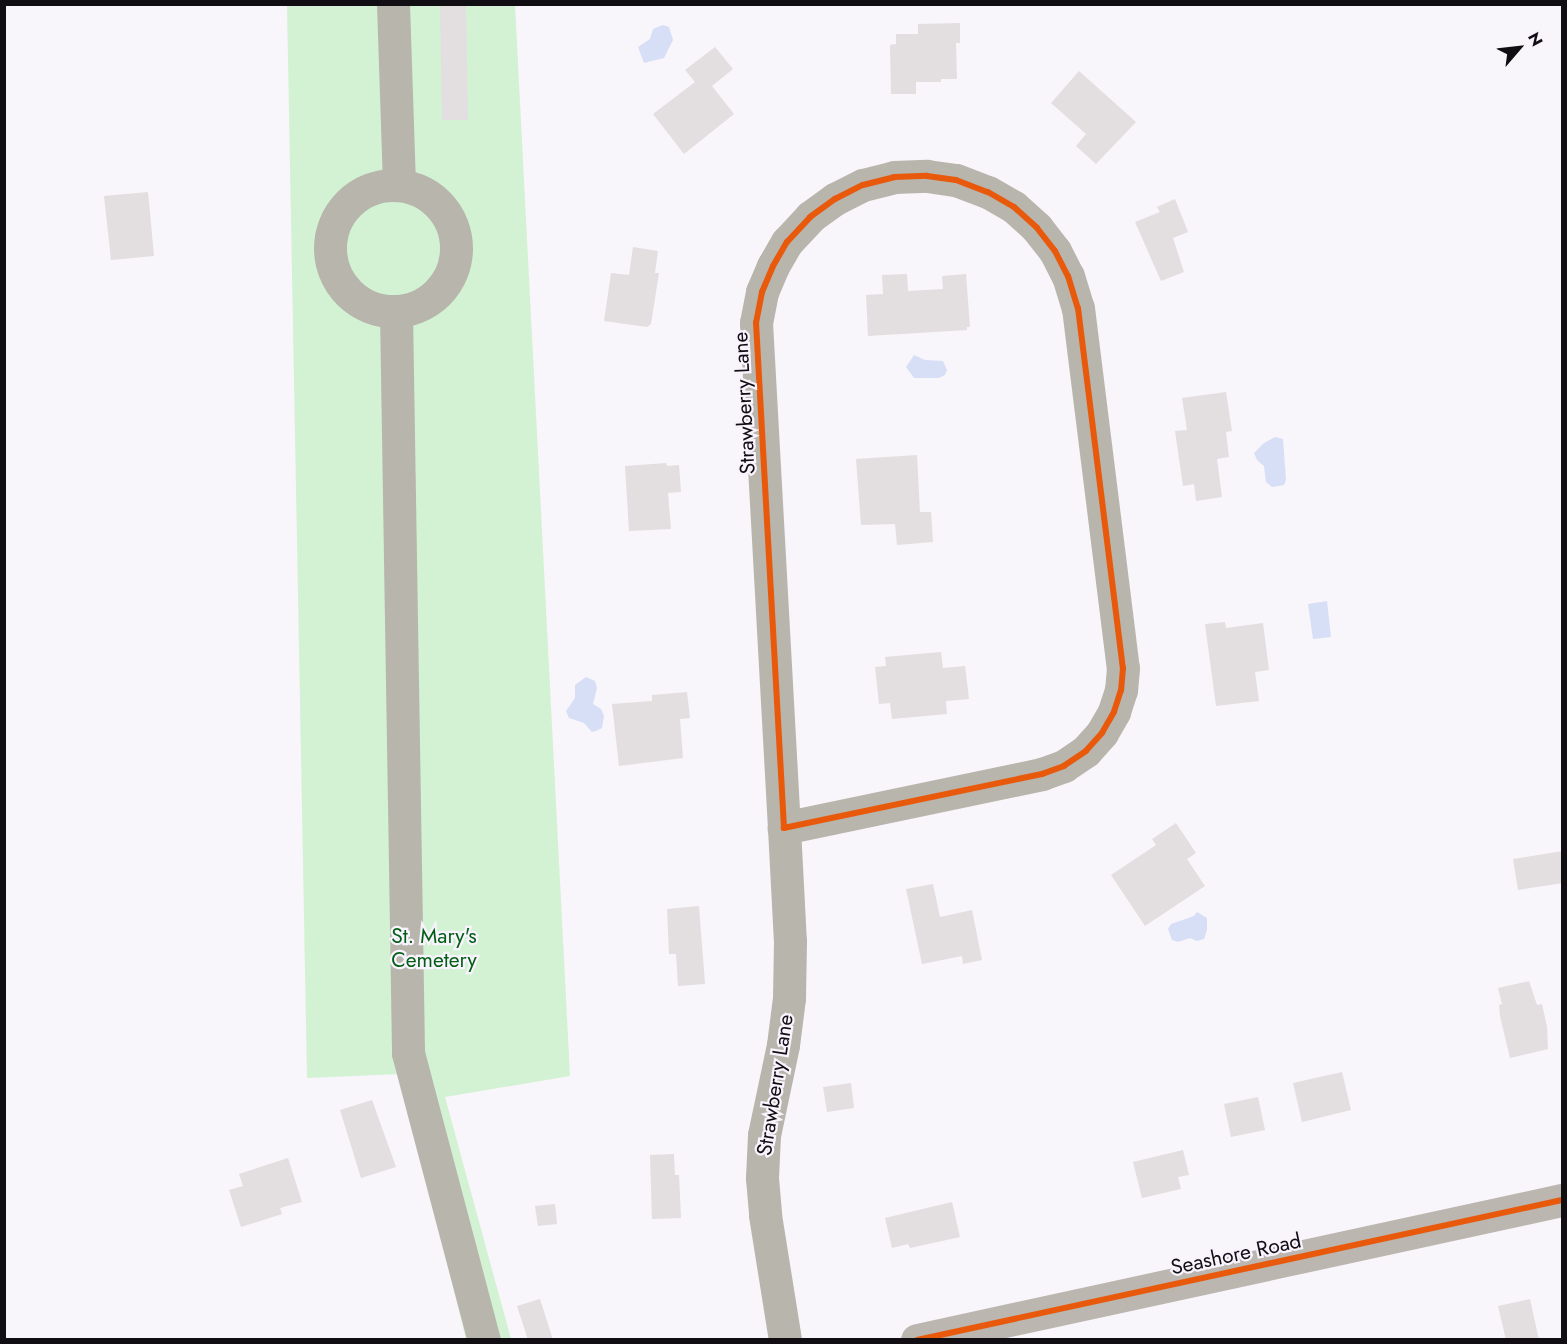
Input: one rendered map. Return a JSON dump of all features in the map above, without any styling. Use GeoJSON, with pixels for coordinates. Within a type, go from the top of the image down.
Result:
{"type":"FeatureCollection","features":[{"type":"Feature","properties":{"kind":"main road","name":"Seashore Road"},"geometry":{"type":"LineString","coordinates":[[917,1340],[1563,1200]]}},
{"type":"Feature","properties":{"kind":"street"},"geometry":{"type":"LineString","coordinates":[[393,4],[399,184]]}},
{"type":"Feature","properties":{"kind":"street","name":"Strawberry Lane"},"geometry":{"type":"LineString","coordinates":[[784,828],[1042,774],[1064,766],[1086,751],[1102,733],[1114,712],[1120,690],[1123,668],[1079,320],[1068,276],[1055,251],[1037,228],[1014,207],[988,192],[956,180],[927,176],[894,177],[863,185],[835,198],[810,217],[787,242],[762,292],[756,323],[790,941],[789,998],[783,1045],[764,1135],[762,1178],[765,1215],[785,1340]]}},
{"type":"Feature","properties":{"kind":"street"},"geometry":{"type":"LineString","coordinates":[[399,184],[418,189],[439,204],[451,222],[457,243],[454,268],[438,294],[418,307],[396,312],[374,309],[355,299],[338,279],[330,252],[334,226],[347,204],[376,187],[399,184]]}},
{"type":"Feature","properties":{"kind":"street"},"geometry":{"type":"LineString","coordinates":[[396,312],[408,1053],[484,1340]]}},
{"type":"Feature","properties":{"kind":"green space","name":"St. Mary's Cemetery"},"geometry":{"type":"Polygon","coordinates":[[[287,5],[515,5],[570,1076],[445,1097],[511,1339],[466,1339],[400,1074],[307,1078],[287,5]]]}},
{"type":"Feature","properties":{"kind":"water"},"geometry":{"type":"Polygon","coordinates":[[[663,25],[669,27],[673,40],[664,58],[644,63],[638,47],[650,39],[653,29],[663,25]]]}},
{"type":"Feature","properties":{"kind":"water"},"geometry":{"type":"Polygon","coordinates":[[[914,355],[925,360],[943,361],[947,370],[945,375],[939,378],[914,378],[906,367],[914,355]]]}},
{"type":"Feature","properties":{"kind":"water"},"geometry":{"type":"Polygon","coordinates":[[[1275,437],[1283,439],[1286,480],[1284,485],[1272,487],[1266,482],[1264,466],[1257,460],[1254,453],[1264,443],[1275,437]]]}},
{"type":"Feature","properties":{"kind":"water"},"geometry":{"type":"Polygon","coordinates":[[[1327,601],[1331,637],[1313,639],[1308,604],[1327,601]]]}},
{"type":"Feature","properties":{"kind":"water"},"geometry":{"type":"Polygon","coordinates":[[[586,677],[595,681],[597,688],[593,704],[601,709],[604,716],[602,728],[592,732],[584,723],[569,718],[566,711],[575,698],[575,685],[586,677]]]}},
{"type":"Feature","properties":{"kind":"water"},"geometry":{"type":"Polygon","coordinates":[[[1197,912],[1207,918],[1204,939],[1197,941],[1190,938],[1178,942],[1172,940],[1168,929],[1171,924],[1194,916],[1197,912]]]}},
{"type":"Feature","properties":{"kind":"building"},"geometry":{"type":"Polygon","coordinates":[[[440,4],[466,4],[468,120],[442,120],[440,4]]]}},
{"type":"Feature","properties":{"kind":"building"},"geometry":{"type":"Polygon","coordinates":[[[960,23],[960,43],[956,43],[957,79],[941,79],[941,82],[916,82],[916,94],[891,94],[890,45],[896,44],[896,34],[918,34],[918,24],[960,23]]]}},
{"type":"Feature","properties":{"kind":"building"},"geometry":{"type":"Polygon","coordinates":[[[715,47],[733,69],[712,86],[734,114],[684,154],[653,114],[695,82],[685,70],[715,47]]]}},
{"type":"Feature","properties":{"kind":"building"},"geometry":{"type":"Polygon","coordinates":[[[1079,71],[1136,122],[1096,164],[1076,146],[1086,134],[1051,103],[1079,71]]]}},
{"type":"Feature","properties":{"kind":"building"},"geometry":{"type":"Polygon","coordinates":[[[148,192],[154,256],[111,260],[104,196],[148,192]]]}},
{"type":"Feature","properties":{"kind":"building"},"geometry":{"type":"Polygon","coordinates":[[[1175,199],[1188,232],[1173,238],[1184,272],[1161,281],[1135,222],[1160,212],[1157,207],[1175,199]]]}},
{"type":"Feature","properties":{"kind":"building"},"geometry":{"type":"Polygon","coordinates":[[[633,247],[658,251],[655,273],[659,273],[651,324],[647,327],[604,321],[611,273],[629,275],[633,247]]]}},
{"type":"Feature","properties":{"kind":"building"},"geometry":{"type":"Polygon","coordinates":[[[907,274],[908,291],[943,289],[942,276],[966,274],[970,327],[967,327],[967,330],[868,336],[866,295],[883,294],[882,275],[907,274]]]}},
{"type":"Feature","properties":{"kind":"building"},"geometry":{"type":"Polygon","coordinates":[[[1226,392],[1232,431],[1226,432],[1229,457],[1217,459],[1222,497],[1196,501],[1194,484],[1183,486],[1175,431],[1187,430],[1182,398],[1226,392]]]}},
{"type":"Feature","properties":{"kind":"building"},"geometry":{"type":"Polygon","coordinates":[[[917,455],[920,512],[931,512],[933,542],[897,545],[895,524],[861,525],[856,459],[917,455]]]}},
{"type":"Feature","properties":{"kind":"building"},"geometry":{"type":"Polygon","coordinates":[[[666,463],[667,466],[679,465],[681,492],[668,493],[671,529],[629,531],[625,466],[666,463]]]}},
{"type":"Feature","properties":{"kind":"building"},"geometry":{"type":"Polygon","coordinates":[[[1225,622],[1226,628],[1263,623],[1269,670],[1255,672],[1259,701],[1216,706],[1205,624],[1225,622]]]}},
{"type":"Feature","properties":{"kind":"building"},"geometry":{"type":"Polygon","coordinates":[[[941,652],[943,668],[965,666],[969,699],[946,701],[947,714],[892,719],[890,703],[879,704],[875,667],[886,666],[885,657],[941,652]]]}},
{"type":"Feature","properties":{"kind":"building"},"geometry":{"type":"Polygon","coordinates":[[[687,692],[690,718],[680,719],[683,758],[619,766],[612,704],[652,701],[652,695],[687,692]]]}},
{"type":"Feature","properties":{"kind":"building"},"geometry":{"type":"Polygon","coordinates":[[[1176,823],[1196,853],[1187,859],[1205,886],[1145,926],[1111,875],[1156,845],[1152,839],[1176,823]]]}},
{"type":"Feature","properties":{"kind":"building"},"geometry":{"type":"Polygon","coordinates":[[[1563,851],[1563,883],[1518,890],[1513,859],[1563,851]]]}},
{"type":"Feature","properties":{"kind":"building"},"geometry":{"type":"Polygon","coordinates":[[[933,884],[940,917],[972,910],[982,960],[963,964],[962,956],[922,964],[906,889],[933,884]]]}},
{"type":"Feature","properties":{"kind":"building"},"geometry":{"type":"Polygon","coordinates":[[[699,906],[705,984],[678,986],[676,954],[669,954],[667,909],[699,906]]]}},
{"type":"Feature","properties":{"kind":"building"},"geometry":{"type":"Polygon","coordinates":[[[1529,981],[1537,1005],[1542,1004],[1547,1027],[1548,1049],[1510,1058],[1500,1016],[1499,1005],[1502,1004],[1498,988],[1529,981]]]}},
{"type":"Feature","properties":{"kind":"building"},"geometry":{"type":"Polygon","coordinates":[[[1342,1072],[1351,1110],[1302,1122],[1293,1083],[1342,1072]]]}},
{"type":"Feature","properties":{"kind":"building"},"geometry":{"type":"Polygon","coordinates":[[[851,1083],[854,1108],[827,1112],[823,1087],[851,1083]]]}},
{"type":"Feature","properties":{"kind":"building"},"geometry":{"type":"Polygon","coordinates":[[[1258,1097],[1265,1130],[1231,1137],[1224,1104],[1258,1097]]]}},
{"type":"Feature","properties":{"kind":"building"},"geometry":{"type":"Polygon","coordinates":[[[372,1100],[396,1167],[361,1178],[340,1110],[372,1100]]]}},
{"type":"Feature","properties":{"kind":"building"},"geometry":{"type":"Polygon","coordinates":[[[1183,1150],[1189,1175],[1178,1177],[1181,1189],[1142,1198],[1133,1162],[1183,1150]]]}},
{"type":"Feature","properties":{"kind":"building"},"geometry":{"type":"Polygon","coordinates":[[[674,1154],[675,1175],[679,1175],[681,1218],[652,1219],[650,1155],[674,1154]]]}},
{"type":"Feature","properties":{"kind":"building"},"geometry":{"type":"Polygon","coordinates":[[[288,1158],[302,1202],[280,1208],[282,1214],[241,1227],[229,1190],[243,1186],[239,1174],[288,1158]]]}},
{"type":"Feature","properties":{"kind":"building"},"geometry":{"type":"Polygon","coordinates":[[[952,1202],[960,1237],[910,1248],[908,1244],[892,1248],[885,1218],[952,1202]]]}},
{"type":"Feature","properties":{"kind":"building"},"geometry":{"type":"Polygon","coordinates":[[[555,1204],[557,1224],[538,1226],[535,1206],[555,1204]]]}},
{"type":"Feature","properties":{"kind":"building"},"geometry":{"type":"Polygon","coordinates":[[[540,1299],[553,1340],[528,1340],[517,1306],[540,1299]]]}},
{"type":"Feature","properties":{"kind":"building"},"geometry":{"type":"Polygon","coordinates":[[[1530,1299],[1539,1340],[1506,1340],[1498,1306],[1530,1299]]]}},
{"type":"Feature","properties":{"kind":"cycle path"},"geometry":{"type":"LineString","coordinates":[[927,176],[956,180],[988,192],[1014,207],[1037,228],[1055,251],[1068,276],[1078,308],[1123,668],[1121,690],[1114,712],[1102,733],[1086,751],[1064,766],[1042,774],[784,828],[756,323],[762,292],[787,242],[810,217],[835,199],[863,185],[894,177],[927,176]]}},
{"type":"Feature","properties":{"kind":"cycle path"},"geometry":{"type":"LineString","coordinates":[[917,1340],[1562,1200]]}}]}
